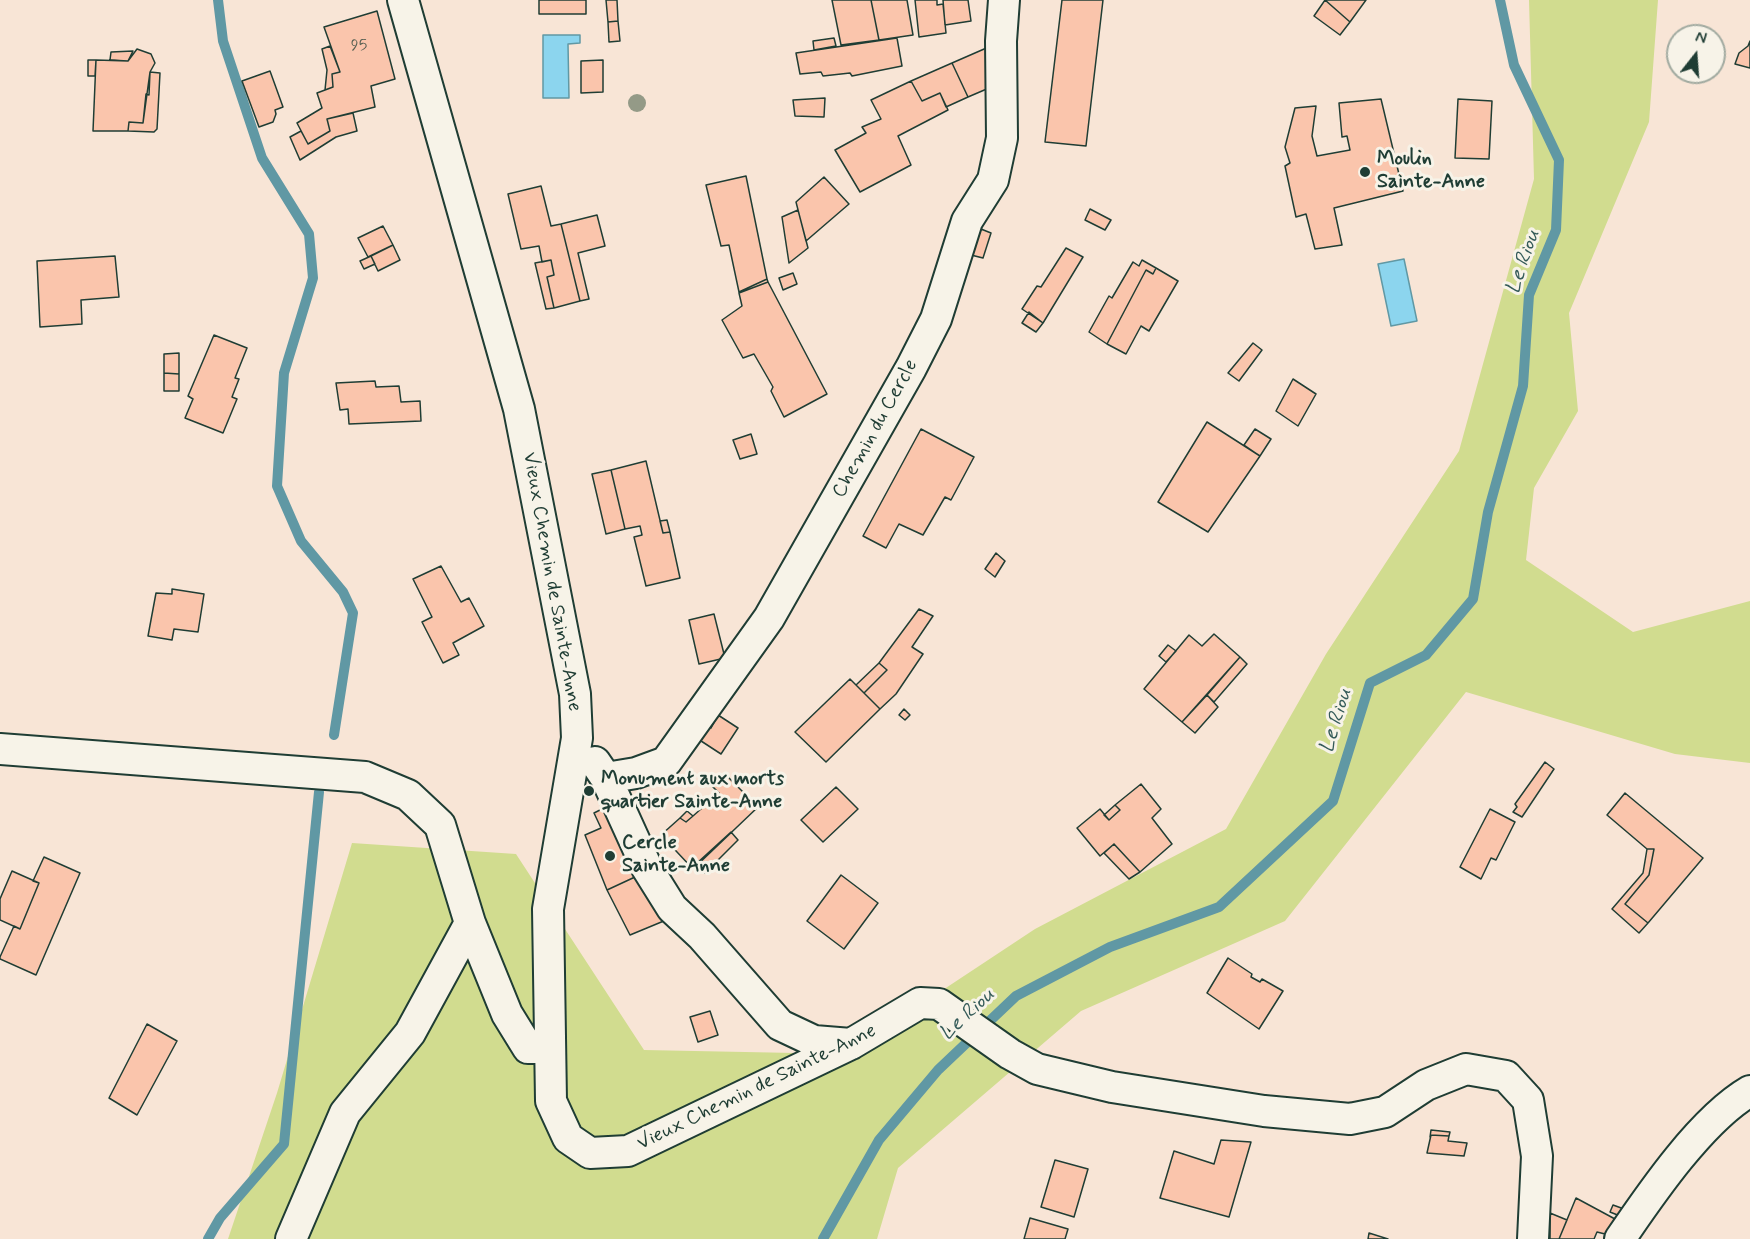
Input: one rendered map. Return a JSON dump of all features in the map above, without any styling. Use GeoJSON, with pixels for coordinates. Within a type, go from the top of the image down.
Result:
{"type":"FeatureCollection","features":[{"type":"Feature","properties":{"kind":"street","name":"Vieux Chemin de Sainte-Anne"},"geometry":{"type":"LineString","coordinates":[[403,0],[519,409],[575,694],[578,738],[548,909],[551,1101],[568,1138],[590,1153],[628,1151],[851,1044],[880,1029],[898,1014],[920,1003],[939,1004],[1010,1054],[1037,1069],[1112,1087],[1264,1111],[1350,1119],[1385,1112],[1426,1085],[1466,1069],[1506,1076],[1528,1100],[1537,1156],[1533,1239]]}},
{"type":"Feature","properties":{"kind":"street","name":"Chemin du Cercle"},"geometry":{"type":"LineString","coordinates":[[606,778],[636,773],[666,762],[769,618],[911,368],[936,319],[967,221],[993,180],[1002,138],[1001,41],[1004,0]]}},
{"type":"Feature","properties":{"kind":"street"},"geometry":{"type":"LineString","coordinates":[[578,738],[606,778],[647,868],[672,908],[702,936],[780,1025],[814,1041],[851,1044]]}},
{"type":"Feature","properties":{"kind":"street"},"geometry":{"type":"LineString","coordinates":[[0,749],[365,777],[408,795],[440,825],[470,922],[507,1014],[528,1047],[550,1048]]}},
{"type":"Feature","properties":{"kind":"street"},"geometry":{"type":"LineString","coordinates":[[291,1239],[345,1113],[410,1033],[470,922]]}},
{"type":"Feature","properties":{"kind":"street"},"geometry":{"type":"LineString","coordinates":[[1620,1239],[1658,1184],[1730,1103],[1750,1091]]}},
{"type":"Feature","properties":{"kind":"green space"},"geometry":{"type":"Polygon","coordinates":[[[1529,0],[1658,0],[1649,122],[1569,313],[1578,411],[1534,488],[1526,560],[1633,632],[1750,601],[1750,763],[1675,754],[1466,692],[1285,921],[1081,1011],[898,1168],[877,1239],[228,1239],[277,1093],[352,843],[516,854],[644,1050],[846,1054],[1035,929],[1226,829],[1326,654],[1459,451],[1534,179],[1529,0]]]}},
{"type":"Feature","properties":{"kind":"water"},"geometry":{"type":"Polygon","coordinates":[[[543,35],[580,35],[580,43],[568,44],[569,98],[543,98],[543,35]]]}},
{"type":"Feature","properties":{"kind":"water"},"geometry":{"type":"Polygon","coordinates":[[[1404,259],[1417,321],[1391,326],[1378,264],[1404,259]]]}},
{"type":"Feature","properties":{"kind":"building"},"geometry":{"type":"Polygon","coordinates":[[[539,0],[586,0],[586,14],[539,14],[539,0]]]}},
{"type":"Feature","properties":{"kind":"building"},"geometry":{"type":"Polygon","coordinates":[[[606,0],[617,0],[618,21],[608,22],[606,0]]]}},
{"type":"Feature","properties":{"kind":"building"},"geometry":{"type":"Polygon","coordinates":[[[832,0],[871,0],[879,40],[841,45],[832,0]]]}},
{"type":"Feature","properties":{"kind":"building"},"geometry":{"type":"Polygon","coordinates":[[[871,0],[907,0],[913,35],[879,40],[871,0]]]}},
{"type":"Feature","properties":{"kind":"building"},"geometry":{"type":"Polygon","coordinates":[[[915,0],[937,0],[937,5],[943,4],[946,33],[919,37],[915,0]]]}},
{"type":"Feature","properties":{"kind":"building"},"geometry":{"type":"Polygon","coordinates":[[[943,0],[968,0],[971,21],[945,25],[943,0]]]}},
{"type":"Feature","properties":{"kind":"building"},"geometry":{"type":"Polygon","coordinates":[[[1062,0],[1103,0],[1086,146],[1045,142],[1062,0]]]}},
{"type":"Feature","properties":{"kind":"building"},"geometry":{"type":"Polygon","coordinates":[[[1325,0],[1350,22],[1340,35],[1314,16],[1325,0]]]}},
{"type":"Feature","properties":{"kind":"building"},"geometry":{"type":"Polygon","coordinates":[[[1325,0],[1366,0],[1350,22],[1325,0]]]}},
{"type":"Feature","properties":{"kind":"building"},"geometry":{"type":"Polygon","coordinates":[[[377,11],[395,79],[371,86],[375,107],[327,119],[330,131],[308,144],[297,123],[322,108],[317,93],[333,87],[332,74],[340,72],[324,27],[377,11]]]}},
{"type":"Feature","properties":{"kind":"building"},"geometry":{"type":"Polygon","coordinates":[[[618,21],[620,41],[609,42],[608,22],[618,21]]]}},
{"type":"Feature","properties":{"kind":"building"},"geometry":{"type":"Polygon","coordinates":[[[834,38],[836,46],[814,50],[813,41],[834,38]]]}},
{"type":"Feature","properties":{"kind":"building"},"geometry":{"type":"Polygon","coordinates":[[[897,38],[902,66],[852,76],[850,73],[823,76],[821,72],[800,74],[796,53],[897,38]]]}},
{"type":"Feature","properties":{"kind":"building"},"geometry":{"type":"Polygon","coordinates":[[[1750,41],[1750,68],[1735,64],[1739,53],[1748,46],[1750,41]]]}},
{"type":"Feature","properties":{"kind":"building"},"geometry":{"type":"Polygon","coordinates":[[[330,46],[340,72],[332,74],[333,87],[325,90],[327,70],[322,49],[330,46]]]}},
{"type":"Feature","properties":{"kind":"building"},"geometry":{"type":"Polygon","coordinates":[[[991,46],[989,88],[968,97],[952,63],[991,46]]]}},
{"type":"Feature","properties":{"kind":"building"},"geometry":{"type":"Polygon","coordinates":[[[137,49],[151,54],[155,63],[150,72],[149,95],[146,94],[143,123],[129,122],[128,131],[93,131],[96,60],[128,61],[137,49]]]}},
{"type":"Feature","properties":{"kind":"building"},"geometry":{"type":"Polygon","coordinates":[[[133,51],[128,61],[110,60],[111,52],[133,51]]]}},
{"type":"Feature","properties":{"kind":"building"},"geometry":{"type":"Polygon","coordinates":[[[88,60],[96,60],[95,76],[88,76],[88,60]]]}},
{"type":"Feature","properties":{"kind":"building"},"geometry":{"type":"Polygon","coordinates":[[[603,60],[603,92],[581,93],[581,61],[603,60]]]}},
{"type":"Feature","properties":{"kind":"building"},"geometry":{"type":"Polygon","coordinates":[[[952,63],[968,97],[946,107],[940,93],[922,101],[911,81],[952,63]]]}},
{"type":"Feature","properties":{"kind":"building"},"geometry":{"type":"Polygon","coordinates":[[[270,71],[283,107],[275,110],[273,122],[259,127],[242,81],[270,71]]]}},
{"type":"Feature","properties":{"kind":"building"},"geometry":{"type":"Polygon","coordinates":[[[150,72],[160,73],[157,129],[154,132],[128,131],[129,122],[143,123],[150,72]]]}},
{"type":"Feature","properties":{"kind":"building"},"geometry":{"type":"Polygon","coordinates":[[[911,81],[922,101],[940,93],[948,110],[898,136],[911,165],[860,192],[835,150],[866,133],[862,127],[881,119],[871,100],[911,81]]]}},
{"type":"Feature","properties":{"kind":"building"},"geometry":{"type":"Polygon","coordinates":[[[825,98],[824,117],[795,116],[793,100],[825,98]]]}},
{"type":"Feature","properties":{"kind":"building"},"geometry":{"type":"Polygon","coordinates":[[[1381,99],[1403,191],[1334,208],[1342,245],[1315,249],[1306,214],[1296,217],[1285,166],[1290,163],[1285,147],[1295,108],[1316,106],[1312,136],[1317,156],[1350,150],[1347,136],[1342,137],[1339,103],[1381,99]]]}},
{"type":"Feature","properties":{"kind":"building"},"geometry":{"type":"Polygon","coordinates":[[[1458,99],[1492,101],[1489,159],[1455,158],[1458,99]]]}},
{"type":"Feature","properties":{"kind":"building"},"geometry":{"type":"Polygon","coordinates":[[[353,113],[357,131],[336,137],[300,160],[290,137],[301,131],[308,144],[330,131],[327,119],[353,113]]]}},
{"type":"Feature","properties":{"kind":"building"},"geometry":{"type":"Polygon","coordinates":[[[746,176],[767,279],[739,292],[729,245],[721,246],[706,185],[746,176]]]}},
{"type":"Feature","properties":{"kind":"building"},"geometry":{"type":"Polygon","coordinates":[[[824,177],[849,204],[806,241],[796,202],[824,177]]]}},
{"type":"Feature","properties":{"kind":"building"},"geometry":{"type":"Polygon","coordinates":[[[541,186],[551,226],[561,224],[580,301],[554,308],[547,277],[554,275],[551,260],[542,262],[539,246],[521,249],[508,194],[541,186]]]}},
{"type":"Feature","properties":{"kind":"building"},"geometry":{"type":"Polygon","coordinates":[[[1090,209],[1111,220],[1105,230],[1085,220],[1090,209]]]}},
{"type":"Feature","properties":{"kind":"building"},"geometry":{"type":"Polygon","coordinates":[[[798,210],[808,248],[789,263],[782,217],[798,210]]]}},
{"type":"Feature","properties":{"kind":"building"},"geometry":{"type":"Polygon","coordinates":[[[597,215],[605,246],[578,253],[589,299],[580,301],[561,224],[597,215]]]}},
{"type":"Feature","properties":{"kind":"building"},"geometry":{"type":"Polygon","coordinates":[[[383,226],[393,245],[368,257],[358,238],[383,226]]]}},
{"type":"Feature","properties":{"kind":"building"},"geometry":{"type":"Polygon","coordinates":[[[981,229],[991,233],[983,258],[971,255],[981,229]]]}},
{"type":"Feature","properties":{"kind":"building"},"geometry":{"type":"Polygon","coordinates":[[[393,245],[400,260],[378,271],[371,256],[393,245]]]}},
{"type":"Feature","properties":{"kind":"building"},"geometry":{"type":"Polygon","coordinates":[[[1066,248],[1083,257],[1043,323],[1022,309],[1037,286],[1041,287],[1066,248]]]}},
{"type":"Feature","properties":{"kind":"building"},"geometry":{"type":"Polygon","coordinates":[[[115,256],[119,297],[81,300],[82,324],[40,327],[37,261],[115,256]]]}},
{"type":"Feature","properties":{"kind":"building"},"geometry":{"type":"Polygon","coordinates":[[[371,256],[375,264],[364,269],[360,261],[371,256]]]}},
{"type":"Feature","properties":{"kind":"building"},"geometry":{"type":"Polygon","coordinates":[[[551,260],[554,275],[547,277],[554,308],[546,309],[535,263],[551,260]]]}},
{"type":"Feature","properties":{"kind":"building"},"geometry":{"type":"Polygon","coordinates":[[[1142,260],[1156,268],[1153,274],[1146,270],[1107,344],[1089,332],[1109,296],[1112,298],[1133,262],[1139,266],[1142,260]]]}},
{"type":"Feature","properties":{"kind":"building"},"geometry":{"type":"Polygon","coordinates":[[[1156,268],[1178,281],[1149,331],[1141,326],[1126,354],[1107,344],[1146,270],[1153,274],[1156,268]]]}},
{"type":"Feature","properties":{"kind":"building"},"geometry":{"type":"Polygon","coordinates":[[[793,273],[797,284],[783,290],[779,278],[793,273]]]}},
{"type":"Feature","properties":{"kind":"building"},"geometry":{"type":"Polygon","coordinates":[[[767,279],[768,282],[739,293],[739,292],[767,279]]]}},
{"type":"Feature","properties":{"kind":"building"},"geometry":{"type":"Polygon","coordinates":[[[768,282],[827,394],[784,417],[771,391],[773,387],[754,354],[743,358],[722,320],[742,306],[739,293],[768,282]]]}},
{"type":"Feature","properties":{"kind":"building"},"geometry":{"type":"Polygon","coordinates":[[[1029,312],[1043,323],[1036,332],[1022,323],[1029,312]]]}},
{"type":"Feature","properties":{"kind":"building"},"geometry":{"type":"Polygon","coordinates":[[[214,335],[247,348],[235,378],[239,379],[232,397],[237,399],[223,433],[185,418],[193,399],[188,396],[214,335]]]}},
{"type":"Feature","properties":{"kind":"building"},"geometry":{"type":"Polygon","coordinates":[[[1253,343],[1262,350],[1239,381],[1228,373],[1253,343]]]}},
{"type":"Feature","properties":{"kind":"building"},"geometry":{"type":"Polygon","coordinates":[[[179,353],[179,374],[164,373],[164,354],[179,353]]]}},
{"type":"Feature","properties":{"kind":"building"},"geometry":{"type":"Polygon","coordinates":[[[164,373],[179,374],[179,391],[164,391],[164,373]]]}},
{"type":"Feature","properties":{"kind":"building"},"geometry":{"type":"Polygon","coordinates":[[[1293,379],[1316,394],[1298,426],[1276,411],[1293,379]]]}},
{"type":"Feature","properties":{"kind":"building"},"geometry":{"type":"Polygon","coordinates":[[[375,381],[376,387],[399,386],[401,402],[420,401],[421,421],[349,424],[348,409],[340,410],[336,383],[375,381]]]}},
{"type":"Feature","properties":{"kind":"building"},"geometry":{"type":"Polygon","coordinates":[[[1207,422],[1260,456],[1208,532],[1158,502],[1207,422]]]}},
{"type":"Feature","properties":{"kind":"building"},"geometry":{"type":"Polygon","coordinates":[[[921,429],[974,457],[951,500],[945,497],[923,535],[899,524],[886,548],[863,536],[921,429]]]}},
{"type":"Feature","properties":{"kind":"building"},"geometry":{"type":"Polygon","coordinates":[[[1255,429],[1271,439],[1260,456],[1244,445],[1255,429]]]}},
{"type":"Feature","properties":{"kind":"building"},"geometry":{"type":"Polygon","coordinates":[[[751,434],[757,454],[740,459],[733,440],[751,434]]]}},
{"type":"Feature","properties":{"kind":"building"},"geometry":{"type":"Polygon","coordinates":[[[646,461],[663,533],[670,532],[680,578],[646,586],[634,537],[642,535],[640,526],[625,529],[611,470],[646,461]]]}},
{"type":"Feature","properties":{"kind":"building"},"geometry":{"type":"Polygon","coordinates":[[[611,470],[625,529],[606,534],[592,474],[611,470]]]}},
{"type":"Feature","properties":{"kind":"building"},"geometry":{"type":"Polygon","coordinates":[[[667,520],[670,532],[663,533],[660,521],[667,520]]]}},
{"type":"Feature","properties":{"kind":"building"},"geometry":{"type":"Polygon","coordinates":[[[996,553],[1005,561],[995,577],[985,569],[996,553]]]}},
{"type":"Feature","properties":{"kind":"building"},"geometry":{"type":"Polygon","coordinates":[[[441,566],[461,602],[469,598],[484,626],[453,643],[459,655],[443,663],[422,622],[432,617],[413,579],[441,566]]]}},
{"type":"Feature","properties":{"kind":"building"},"geometry":{"type":"Polygon","coordinates":[[[172,589],[204,594],[198,632],[174,629],[172,640],[148,636],[156,593],[172,594],[172,589]]]}},
{"type":"Feature","properties":{"kind":"building"},"geometry":{"type":"Polygon","coordinates":[[[919,609],[933,616],[912,647],[923,654],[896,694],[880,709],[864,693],[887,670],[879,663],[919,609]]]}},
{"type":"Feature","properties":{"kind":"building"},"geometry":{"type":"Polygon","coordinates":[[[714,614],[725,658],[699,664],[689,620],[714,614]]]}},
{"type":"Feature","properties":{"kind":"building"},"geometry":{"type":"Polygon","coordinates":[[[1214,634],[1240,657],[1182,722],[1144,689],[1189,635],[1202,646],[1214,634]]]}},
{"type":"Feature","properties":{"kind":"building"},"geometry":{"type":"Polygon","coordinates":[[[1168,645],[1176,651],[1166,662],[1159,656],[1168,645]]]}},
{"type":"Feature","properties":{"kind":"building"},"geometry":{"type":"Polygon","coordinates":[[[1240,657],[1247,664],[1214,702],[1207,695],[1240,657]]]}},
{"type":"Feature","properties":{"kind":"building"},"geometry":{"type":"Polygon","coordinates":[[[879,663],[887,670],[864,693],[856,685],[879,663]]]}},
{"type":"Feature","properties":{"kind":"building"},"geometry":{"type":"Polygon","coordinates":[[[850,679],[880,709],[826,762],[795,732],[850,679]]]}},
{"type":"Feature","properties":{"kind":"building"},"geometry":{"type":"Polygon","coordinates":[[[1207,695],[1218,707],[1195,733],[1182,722],[1207,695]]]}},
{"type":"Feature","properties":{"kind":"building"},"geometry":{"type":"Polygon","coordinates":[[[904,709],[910,715],[905,720],[899,715],[904,709]]]}},
{"type":"Feature","properties":{"kind":"building"},"geometry":{"type":"Polygon","coordinates":[[[718,715],[738,728],[721,754],[698,739],[707,725],[711,728],[718,715]]]}},
{"type":"Feature","properties":{"kind":"building"},"geometry":{"type":"Polygon","coordinates":[[[1545,762],[1554,769],[1522,817],[1513,812],[1517,807],[1515,804],[1545,762]]]}},
{"type":"Feature","properties":{"kind":"building"},"geometry":{"type":"Polygon","coordinates":[[[727,776],[758,807],[693,869],[661,835],[680,818],[686,822],[719,793],[713,787],[727,776]]]}},
{"type":"Feature","properties":{"kind":"building"},"geometry":{"type":"Polygon","coordinates":[[[1141,784],[1161,809],[1152,818],[1172,844],[1140,872],[1114,844],[1100,856],[1077,828],[1100,809],[1109,820],[1120,810],[1115,805],[1141,784]]]}},
{"type":"Feature","properties":{"kind":"building"},"geometry":{"type":"Polygon","coordinates":[[[836,787],[858,809],[823,842],[801,820],[836,787]]]}},
{"type":"Feature","properties":{"kind":"building"},"geometry":{"type":"Polygon","coordinates":[[[1625,793],[1703,858],[1648,923],[1625,904],[1649,875],[1654,849],[1647,849],[1607,815],[1625,793]]]}},
{"type":"Feature","properties":{"kind":"building"},"geometry":{"type":"Polygon","coordinates":[[[1115,805],[1120,810],[1109,820],[1104,815],[1115,805]]]}},
{"type":"Feature","properties":{"kind":"building","name":"Cercle Sainte-Anne"},"geometry":{"type":"Polygon","coordinates":[[[604,808],[635,877],[607,890],[585,835],[601,828],[594,813],[604,808]]]}},
{"type":"Feature","properties":{"kind":"building"},"geometry":{"type":"Polygon","coordinates":[[[1490,809],[1515,822],[1496,860],[1491,858],[1481,879],[1460,867],[1490,809]]]}},
{"type":"Feature","properties":{"kind":"building"},"geometry":{"type":"Polygon","coordinates":[[[687,811],[693,816],[686,822],[680,818],[687,811]]]}},
{"type":"Feature","properties":{"kind":"building"},"geometry":{"type":"Polygon","coordinates":[[[731,832],[738,840],[705,873],[696,864],[731,832]]]}},
{"type":"Feature","properties":{"kind":"building"},"geometry":{"type":"Polygon","coordinates":[[[1114,844],[1140,872],[1129,879],[1104,853],[1114,844]]]}},
{"type":"Feature","properties":{"kind":"building"},"geometry":{"type":"Polygon","coordinates":[[[1647,849],[1654,849],[1649,875],[1625,904],[1648,923],[1639,933],[1612,909],[1643,873],[1647,849]]]}},
{"type":"Feature","properties":{"kind":"building"},"geometry":{"type":"Polygon","coordinates":[[[44,857],[80,873],[36,975],[0,957],[14,926],[20,929],[39,883],[33,881],[44,857]]]}},
{"type":"Feature","properties":{"kind":"building"},"geometry":{"type":"Polygon","coordinates":[[[12,871],[39,883],[20,929],[0,920],[0,899],[12,871]]]}},
{"type":"Feature","properties":{"kind":"building"},"geometry":{"type":"Polygon","coordinates":[[[841,875],[878,903],[844,949],[807,921],[841,875]]]}},
{"type":"Feature","properties":{"kind":"building"},"geometry":{"type":"Polygon","coordinates":[[[635,877],[659,908],[671,918],[630,935],[607,890],[635,877]]]}},
{"type":"Feature","properties":{"kind":"building"},"geometry":{"type":"Polygon","coordinates":[[[1228,958],[1252,974],[1251,977],[1260,982],[1262,979],[1283,991],[1259,1029],[1207,993],[1228,958]]]}},
{"type":"Feature","properties":{"kind":"building"},"geometry":{"type":"Polygon","coordinates":[[[710,1011],[718,1035],[698,1042],[690,1017],[710,1011]]]}},
{"type":"Feature","properties":{"kind":"building"},"geometry":{"type":"Polygon","coordinates":[[[147,1024],[177,1041],[137,1115],[109,1098],[147,1024]]]}},
{"type":"Feature","properties":{"kind":"building"},"geometry":{"type":"Polygon","coordinates":[[[1431,1130],[1450,1132],[1449,1136],[1431,1135],[1430,1137],[1431,1130]]]}},
{"type":"Feature","properties":{"kind":"building"},"geometry":{"type":"Polygon","coordinates":[[[1431,1135],[1449,1136],[1448,1141],[1467,1143],[1464,1156],[1427,1153],[1431,1135]]]}},
{"type":"Feature","properties":{"kind":"building"},"geometry":{"type":"Polygon","coordinates":[[[1221,1140],[1251,1142],[1229,1217],[1160,1198],[1174,1151],[1214,1164],[1221,1140]]]}},
{"type":"Feature","properties":{"kind":"building"},"geometry":{"type":"Polygon","coordinates":[[[1055,1160],[1088,1169],[1074,1217],[1041,1207],[1055,1160]]]}},
{"type":"Feature","properties":{"kind":"building"},"geometry":{"type":"Polygon","coordinates":[[[1576,1198],[1615,1219],[1605,1234],[1597,1232],[1594,1239],[1559,1239],[1576,1198]]]}},
{"type":"Feature","properties":{"kind":"building"},"geometry":{"type":"Polygon","coordinates":[[[1613,1205],[1624,1209],[1620,1216],[1610,1212],[1613,1205]]]}},
{"type":"Feature","properties":{"kind":"building"},"geometry":{"type":"Polygon","coordinates":[[[1550,1213],[1567,1220],[1559,1239],[1550,1239],[1550,1213]]]}},
{"type":"Feature","properties":{"kind":"building"},"geometry":{"type":"Polygon","coordinates":[[[1030,1218],[1068,1229],[1065,1239],[1024,1239],[1030,1218]]]}},
{"type":"Feature","properties":{"kind":"building"},"geometry":{"type":"Polygon","coordinates":[[[1369,1233],[1388,1239],[1368,1239],[1369,1233]]]}},
{"type":"Feature","properties":{"kind":"waterway"},"geometry":{"type":"LineString","coordinates":[[218,0],[223,41],[262,158],[309,234],[313,278],[284,373],[277,486],[301,541],[343,592],[353,613],[334,735]]}},
{"type":"Feature","properties":{"kind":"waterway","name":"Le Riou"},"geometry":{"type":"LineString","coordinates":[[823,1239],[879,1140],[938,1070],[1016,996],[1110,947],[1219,907],[1333,801],[1370,683],[1426,655],[1473,599],[1488,512],[1523,386],[1529,295],[1556,230],[1559,160],[1514,65],[1500,0]]}},
{"type":"Feature","properties":{"kind":"waterway"},"geometry":{"type":"LineString","coordinates":[[208,1239],[220,1218],[284,1144],[319,792]]}},
{"type":"Feature","properties":{"kind":"place","name":"Moulin Sainte-Anne"},"geometry":{"type":"Point","coordinates":[1365,172]}},
{"type":"Feature","properties":{"kind":"place","name":"Monument aux morts quartier Sainte-Anne"},"geometry":{"type":"Point","coordinates":[589,791]}},
{"type":"Feature","properties":{"kind":"place","name":"Cercle Sainte-Anne"},"geometry":{"type":"Point","coordinates":[610,856]}}]}
